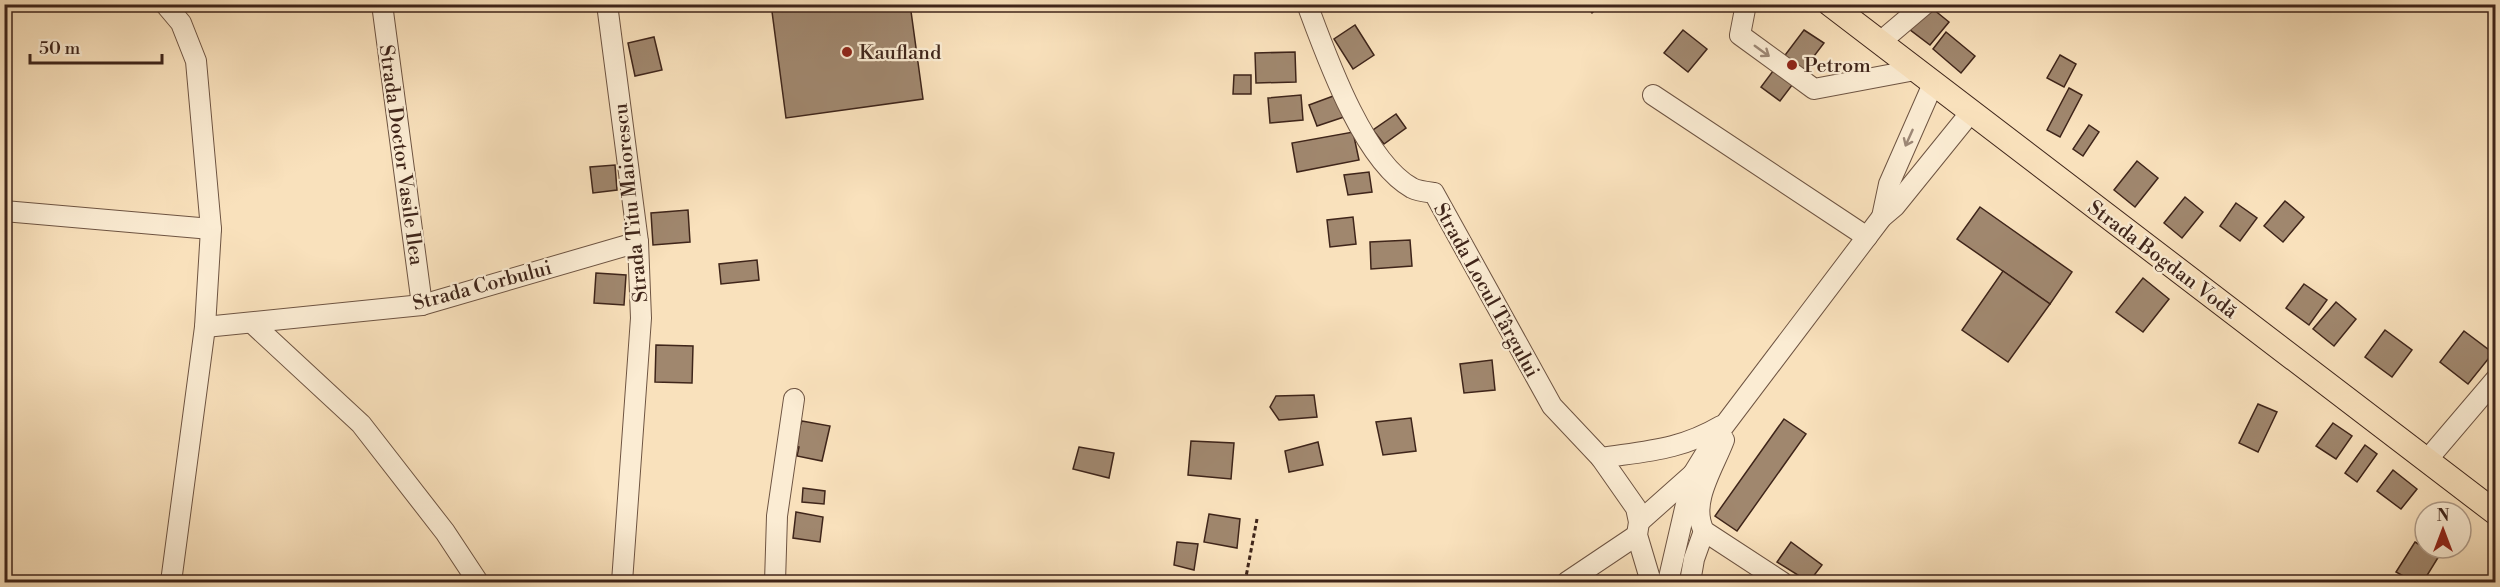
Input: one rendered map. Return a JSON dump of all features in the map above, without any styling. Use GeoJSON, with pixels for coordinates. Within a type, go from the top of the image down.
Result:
{"type":"FeatureCollection","features":[{"type":"Feature","properties":{"kind":"main road","name":"Strada Bogdan Vodă"},"geometry":{"type":"LineString","coordinates":[[1830,4],[2496,513]]}},
{"type":"Feature","properties":{"kind":"street"},"geometry":{"type":"LineString","coordinates":[[165,4],[181,23],[196,61],[211,229],[205,327],[171,582]]}},
{"type":"Feature","properties":{"kind":"street","name":"Strada Doctor Vasile Ilea"},"geometry":{"type":"LineString","coordinates":[[382,4],[422,304]]}},
{"type":"Feature","properties":{"kind":"street","name":"Strada Titu Maiorescu"},"geometry":{"type":"LineString","coordinates":[[607,4],[638,242],[641,318],[622,582]]}},
{"type":"Feature","properties":{"kind":"street","name":"Strada Locul Târgului"},"geometry":{"type":"LineString","coordinates":[[1307,4],[1350,108],[1372,145],[1395,176],[1413,189],[1434,193],[1459,233],[1526,363],[1552,406],[1601,458],[1636,508],[1638,528],[1651,582]]}},
{"type":"Feature","properties":{"kind":"street"},"geometry":{"type":"LineString","coordinates":[[1746,4],[1740,35],[1814,89],[1924,77],[1889,184],[1882,218]]}},
{"type":"Feature","properties":{"kind":"street"},"geometry":{"type":"LineString","coordinates":[[1879,43],[1925,4]]}},
{"type":"Feature","properties":{"kind":"street"},"geometry":{"type":"LineString","coordinates":[[1653,95],[1867,237]]}},
{"type":"Feature","properties":{"kind":"street"},"geometry":{"type":"LineString","coordinates":[[1568,582],[1638,528],[1693,474],[1717,435],[1731,420],[1867,237],[1971,112]]}},
{"type":"Feature","properties":{"kind":"street"},"geometry":{"type":"LineString","coordinates":[[4,211],[211,229]]}},
{"type":"Feature","properties":{"kind":"street","name":"Strada Corbului"},"geometry":{"type":"LineString","coordinates":[[205,327],[422,304],[638,242]]}},
{"type":"Feature","properties":{"kind":"street"},"geometry":{"type":"LineString","coordinates":[[252,323],[361,424],[445,532],[478,582]]}},
{"type":"Feature","properties":{"kind":"street"},"geometry":{"type":"LineString","coordinates":[[2427,460],[2496,379]]}},
{"type":"Feature","properties":{"kind":"street"},"geometry":{"type":"LineString","coordinates":[[775,582],[777,516],[794,399]]}},
{"type":"Feature","properties":{"kind":"street"},"geometry":{"type":"LineString","coordinates":[[1601,458],[1664,449],[1695,441],[1731,420]]}},
{"type":"Feature","properties":{"kind":"street"},"geometry":{"type":"LineString","coordinates":[[1731,420],[1702,492],[1697,512],[1704,531],[1782,582]]}},
{"type":"Feature","properties":{"kind":"street"},"geometry":{"type":"LineString","coordinates":[[1668,582],[1693,474]]}},
{"type":"Feature","properties":{"kind":"street"},"geometry":{"type":"LineString","coordinates":[[1682,521],[1694,559]]}},
{"type":"Feature","properties":{"kind":"street"},"geometry":{"type":"LineString","coordinates":[[1690,582],[1694,559],[1704,531]]}},
{"type":"Feature","properties":{"kind":"path"},"geometry":{"type":"LineString","coordinates":[[1245,582],[1257,519]]}},
{"type":"Feature","properties":{"kind":"building","name":"Kaufland"},"geometry":{"type":"Polygon","coordinates":[[[771,4],[910,4],[923,99],[786,118],[771,4]]]}},
{"type":"Feature","properties":{"kind":"building"},"geometry":{"type":"Polygon","coordinates":[[[1585,4],[1602,4],[1592,13],[1585,4]]]}},
{"type":"Feature","properties":{"kind":"building"},"geometry":{"type":"Polygon","coordinates":[[[1928,5],[1949,22],[1930,45],[1909,29],[1928,5]]]}},
{"type":"Feature","properties":{"kind":"building"},"geometry":{"type":"Polygon","coordinates":[[[1355,25],[1374,55],[1353,69],[1334,39],[1355,25]]]}},
{"type":"Feature","properties":{"kind":"building"},"geometry":{"type":"Polygon","coordinates":[[[1683,30],[1707,49],[1688,72],[1664,53],[1683,30]]]}},
{"type":"Feature","properties":{"kind":"building","name":"Petrom"},"geometry":{"type":"Polygon","coordinates":[[[1804,30],[1824,43],[1780,101],[1761,87],[1804,30]]]}},
{"type":"Feature","properties":{"kind":"building"},"geometry":{"type":"Polygon","coordinates":[[[1946,32],[1975,56],[1961,73],[1933,49],[1946,32]]]}},
{"type":"Feature","properties":{"kind":"building"},"geometry":{"type":"Polygon","coordinates":[[[654,37],[662,70],[635,76],[628,43],[654,37]]]}},
{"type":"Feature","properties":{"kind":"building"},"geometry":{"type":"Polygon","coordinates":[[[1295,52],[1296,82],[1256,83],[1255,53],[1295,52]]]}},
{"type":"Feature","properties":{"kind":"building"},"geometry":{"type":"Polygon","coordinates":[[[2060,55],[2076,64],[2064,87],[2047,78],[2060,55]]]}},
{"type":"Feature","properties":{"kind":"building"},"geometry":{"type":"Polygon","coordinates":[[[1234,75],[1251,75],[1251,94],[1233,94],[1234,75]]]}},
{"type":"Feature","properties":{"kind":"building"},"geometry":{"type":"Polygon","coordinates":[[[2069,88],[2082,95],[2060,137],[2047,130],[2069,88]]]}},
{"type":"Feature","properties":{"kind":"building"},"geometry":{"type":"Polygon","coordinates":[[[1301,95],[1303,120],[1270,123],[1268,98],[1301,95]]]}},
{"type":"Feature","properties":{"kind":"building"},"geometry":{"type":"Polygon","coordinates":[[[1336,95],[1344,117],[1317,126],[1309,105],[1336,95]]]}},
{"type":"Feature","properties":{"kind":"building"},"geometry":{"type":"Polygon","coordinates":[[[1396,114],[1406,128],[1384,144],[1373,130],[1396,114]]]}},
{"type":"Feature","properties":{"kind":"building"},"geometry":{"type":"Polygon","coordinates":[[[2089,125],[2099,132],[2083,156],[2073,149],[2089,125]]]}},
{"type":"Feature","properties":{"kind":"building"},"geometry":{"type":"Polygon","coordinates":[[[1353,132],[1359,160],[1297,172],[1292,143],[1353,132]]]}},
{"type":"Feature","properties":{"kind":"building"},"geometry":{"type":"Polygon","coordinates":[[[2137,161],[2158,178],[2135,207],[2114,190],[2137,161]]]}},
{"type":"Feature","properties":{"kind":"building"},"geometry":{"type":"Polygon","coordinates":[[[615,165],[617,190],[593,193],[590,167],[615,165]]]}},
{"type":"Feature","properties":{"kind":"building"},"geometry":{"type":"Polygon","coordinates":[[[1369,172],[1372,192],[1348,195],[1344,175],[1369,172]]]}},
{"type":"Feature","properties":{"kind":"building"},"geometry":{"type":"Polygon","coordinates":[[[2185,197],[2203,212],[2182,238],[2164,223],[2185,197]]]}},
{"type":"Feature","properties":{"kind":"building"},"geometry":{"type":"Polygon","coordinates":[[[2285,201],[2304,217],[2283,242],[2264,226],[2285,201]]]}},
{"type":"Feature","properties":{"kind":"building"},"geometry":{"type":"Polygon","coordinates":[[[2236,203],[2257,218],[2240,241],[2220,226],[2236,203]]]}},
{"type":"Feature","properties":{"kind":"building"},"geometry":{"type":"Polygon","coordinates":[[[1980,207],[2072,272],[2050,304],[1957,239],[1980,207]]]}},
{"type":"Feature","properties":{"kind":"building"},"geometry":{"type":"Polygon","coordinates":[[[688,210],[690,242],[653,245],[651,213],[688,210]]]}},
{"type":"Feature","properties":{"kind":"building"},"geometry":{"type":"Polygon","coordinates":[[[1353,217],[1356,244],[1330,247],[1327,220],[1353,217]]]}},
{"type":"Feature","properties":{"kind":"building"},"geometry":{"type":"Polygon","coordinates":[[[1410,240],[1412,266],[1371,269],[1370,242],[1410,240]]]}},
{"type":"Feature","properties":{"kind":"building"},"geometry":{"type":"Polygon","coordinates":[[[757,260],[759,280],[721,284],[719,264],[757,260]]]}},
{"type":"Feature","properties":{"kind":"building"},"geometry":{"type":"Polygon","coordinates":[[[2003,271],[2050,304],[2008,362],[1962,330],[2003,271]]]}},
{"type":"Feature","properties":{"kind":"building"},"geometry":{"type":"Polygon","coordinates":[[[596,273],[626,275],[624,305],[594,303],[596,273]]]}},
{"type":"Feature","properties":{"kind":"building"},"geometry":{"type":"Polygon","coordinates":[[[2143,278],[2169,299],[2143,332],[2116,312],[2143,278]]]}},
{"type":"Feature","properties":{"kind":"building"},"geometry":{"type":"Polygon","coordinates":[[[2304,284],[2327,300],[2309,325],[2286,308],[2304,284]]]}},
{"type":"Feature","properties":{"kind":"building"},"geometry":{"type":"Polygon","coordinates":[[[2336,302],[2356,319],[2334,346],[2313,329],[2336,302]]]}},
{"type":"Feature","properties":{"kind":"building"},"geometry":{"type":"Polygon","coordinates":[[[2385,330],[2412,350],[2392,377],[2365,357],[2385,330]]]}},
{"type":"Feature","properties":{"kind":"building"},"geometry":{"type":"Polygon","coordinates":[[[2464,331],[2493,353],[2468,384],[2440,362],[2464,331]]]}},
{"type":"Feature","properties":{"kind":"building"},"geometry":{"type":"Polygon","coordinates":[[[656,345],[693,346],[692,383],[655,382],[656,345]]]}},
{"type":"Feature","properties":{"kind":"building"},"geometry":{"type":"Polygon","coordinates":[[[1492,360],[1495,390],[1464,393],[1460,364],[1492,360]]]}},
{"type":"Feature","properties":{"kind":"building"},"geometry":{"type":"Polygon","coordinates":[[[1314,395],[1317,417],[1279,420],[1270,407],[1276,396],[1314,395]]]}},
{"type":"Feature","properties":{"kind":"building"},"geometry":{"type":"Polygon","coordinates":[[[2258,404],[2277,412],[2258,452],[2239,443],[2258,404]]]}},
{"type":"Feature","properties":{"kind":"building"},"geometry":{"type":"Polygon","coordinates":[[[1411,418],[1416,451],[1383,455],[1376,422],[1411,418]]]}},
{"type":"Feature","properties":{"kind":"building"},"geometry":{"type":"Polygon","coordinates":[[[1784,419],[1806,434],[1737,531],[1715,516],[1784,419]]]}},
{"type":"Feature","properties":{"kind":"building"},"geometry":{"type":"Polygon","coordinates":[[[802,421],[830,426],[822,461],[797,456],[799,447],[792,445],[802,421]]]}},
{"type":"Feature","properties":{"kind":"building"},"geometry":{"type":"Polygon","coordinates":[[[2333,423],[2352,436],[2336,459],[2316,446],[2333,423]]]}},
{"type":"Feature","properties":{"kind":"building"},"geometry":{"type":"Polygon","coordinates":[[[1191,441],[1234,443],[1231,479],[1188,475],[1191,441]]]}},
{"type":"Feature","properties":{"kind":"building"},"geometry":{"type":"Polygon","coordinates":[[[1318,442],[1323,465],[1289,472],[1285,451],[1318,442]]]}},
{"type":"Feature","properties":{"kind":"building"},"geometry":{"type":"Polygon","coordinates":[[[2365,445],[2377,454],[2357,482],[2345,473],[2365,445]]]}},
{"type":"Feature","properties":{"kind":"building"},"geometry":{"type":"Polygon","coordinates":[[[1079,447],[1114,453],[1109,478],[1073,469],[1079,447]]]}},
{"type":"Feature","properties":{"kind":"building"},"geometry":{"type":"Polygon","coordinates":[[[2393,470],[2417,489],[2401,509],[2377,491],[2393,470]]]}},
{"type":"Feature","properties":{"kind":"building"},"geometry":{"type":"Polygon","coordinates":[[[803,488],[825,491],[824,504],[802,502],[803,488]]]}},
{"type":"Feature","properties":{"kind":"building"},"geometry":{"type":"Polygon","coordinates":[[[796,512],[823,517],[820,542],[793,538],[796,512]]]}},
{"type":"Feature","properties":{"kind":"building"},"geometry":{"type":"Polygon","coordinates":[[[1209,514],[1240,519],[1237,548],[1204,542],[1209,514]]]}},
{"type":"Feature","properties":{"kind":"building"},"geometry":{"type":"Polygon","coordinates":[[[1177,542],[1198,544],[1194,570],[1174,565],[1177,542]]]}},
{"type":"Feature","properties":{"kind":"building"},"geometry":{"type":"Polygon","coordinates":[[[1791,542],[1822,565],[1809,582],[1777,562],[1791,542]]]}},
{"type":"Feature","properties":{"kind":"building"},"geometry":{"type":"Polygon","coordinates":[[[2413,545],[2413,560],[2437,560],[2423,582],[2414,582],[2396,572],[2413,545]]]}},
{"type":"Feature","properties":{"kind":"place","name":"Kaufland"},"geometry":{"type":"Point","coordinates":[847,52]}},
{"type":"Feature","properties":{"kind":"place","name":"Petrom"},"geometry":{"type":"Point","coordinates":[1792,65]}}]}
